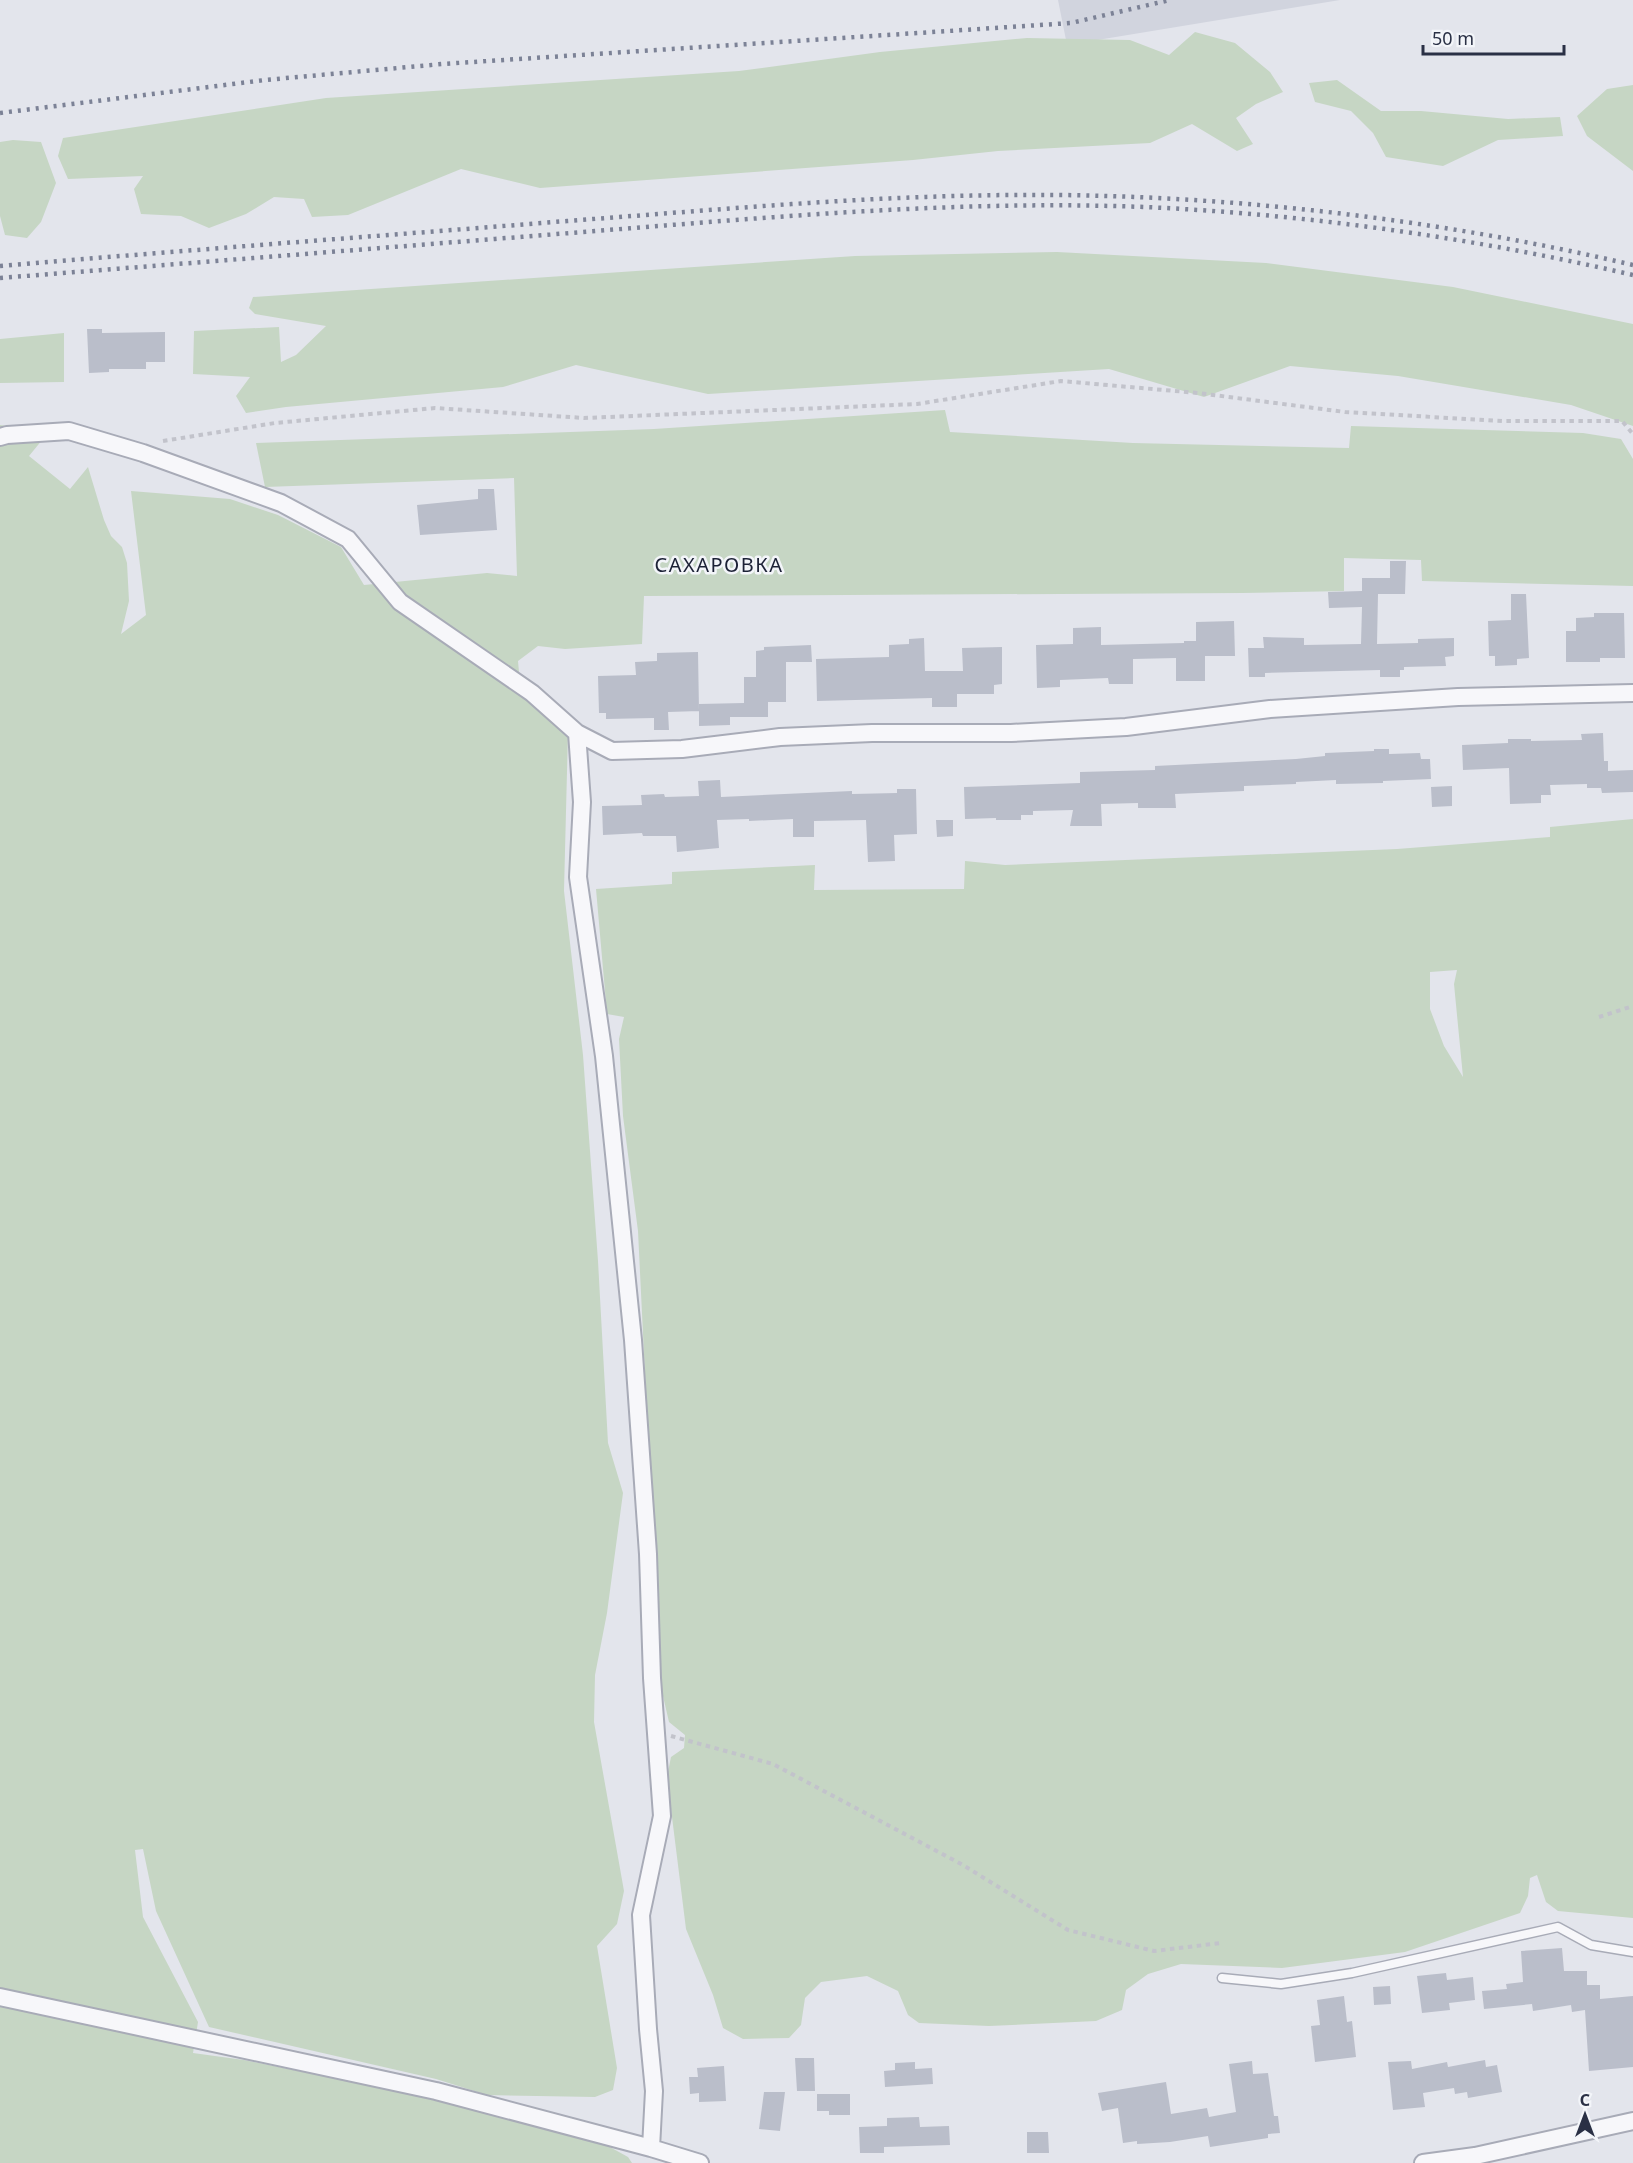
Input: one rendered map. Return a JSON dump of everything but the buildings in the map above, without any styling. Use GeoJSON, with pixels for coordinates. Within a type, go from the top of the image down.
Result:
{"type":"FeatureCollection","features":[{"type":"Feature","properties":{"kind":"street"},"geometry":{"type":"LineString","coordinates":[[0,437],[69,431],[143,453],[281,504],[348,539],[400,602],[532,693],[577,733],[612,751],[682,749],[780,737],[872,733],[1023,733],[1126,727],[1270,709],[1458,697],[1633,693]]}},
{"type":"Feature","properties":{"kind":"street"},"geometry":{"type":"LineString","coordinates":[[577,733],[582,802],[578,877],[604,1056],[633,1340],[648,1554],[652,1678],[662,1816],[641,1915],[654,2091],[651,2148]]}},
{"type":"Feature","properties":{"kind":"street"},"geometry":{"type":"LineString","coordinates":[[0,1997],[436,2091],[700,2163]]}},
{"type":"Feature","properties":{"kind":"street"},"geometry":{"type":"LineString","coordinates":[[1423,2163],[1475,2156],[1633,2121]]}},
{"type":"Feature","properties":{"kind":"lane"},"geometry":{"type":"LineString","coordinates":[[1222,1978],[1281,1984],[1340,1975],[1558,1927],[1591,1945],[1633,1952]]}},
{"type":"Feature","properties":{"kind":"path"},"geometry":{"type":"LineString","coordinates":[[158,441],[275,423],[435,408],[584,418],[917,404],[1060,381],[1198,393],[1345,412],[1502,421],[1622,421],[1633,434]]}},
{"type":"Feature","properties":{"kind":"path"},"geometry":{"type":"LineString","coordinates":[[1599,1017],[1633,1006]]}},
{"type":"Feature","properties":{"kind":"path"},"geometry":{"type":"LineString","coordinates":[[656,1732],[773,1764],[963,1865],[1068,1930],[1154,1951],[1221,1943]]}},
{"type":"Feature","properties":{"kind":"shaded area"},"geometry":{"type":"Polygon","coordinates":[[[1058,0],[1340,0],[1067,45],[1058,0]]]}},
{"type":"Feature","properties":{"kind":"green space"},"geometry":{"type":"Polygon","coordinates":[[[1195,32],[1235,43],[1270,72],[1283,92],[1256,104],[1236,118],[1253,144],[1237,151],[1192,124],[1150,143],[998,151],[913,160],[540,188],[461,169],[348,215],[312,217],[304,199],[274,197],[246,214],[209,228],[181,216],[141,214],[134,189],[143,176],[68,179],[58,156],[63,138],[326,98],[739,71],[880,52],[1027,38],[1130,40],[1169,55],[1195,32]]]}},
{"type":"Feature","properties":{"kind":"green space"},"geometry":{"type":"Polygon","coordinates":[[[1337,80],[1381,111],[1421,111],[1508,119],[1560,117],[1563,136],[1498,140],[1443,166],[1386,157],[1373,133],[1351,111],[1315,102],[1309,83],[1337,80]]]}},
{"type":"Feature","properties":{"kind":"green space"},"geometry":{"type":"Polygon","coordinates":[[[1633,85],[1633,171],[1587,136],[1577,116],[1607,89],[1633,85]]]}},
{"type":"Feature","properties":{"kind":"green space"},"geometry":{"type":"Polygon","coordinates":[[[13,140],[41,142],[56,183],[41,222],[27,238],[5,235],[0,216],[0,142],[13,140]]]}},
{"type":"Feature","properties":{"kind":"green space"},"geometry":{"type":"Polygon","coordinates":[[[1057,252],[1266,263],[1453,287],[1633,324],[1633,426],[1571,405],[1398,376],[1290,366],[1204,397],[1109,369],[708,394],[576,365],[503,387],[286,407],[246,413],[236,396],[250,377],[193,374],[194,331],[279,327],[281,362],[296,355],[326,326],[255,314],[249,308],[253,297],[855,256],[1057,252]]]}},
{"type":"Feature","properties":{"kind":"green space"},"geometry":{"type":"Polygon","coordinates":[[[64,333],[64,382],[0,383],[0,339],[64,333]]]}},
{"type":"Feature","properties":{"kind":"green space"},"geometry":{"type":"Polygon","coordinates":[[[945,410],[950,432],[1133,443],[1349,448],[1351,426],[1583,433],[1621,439],[1633,459],[1633,586],[1422,581],[1421,560],[1344,558],[1344,591],[644,596],[642,644],[565,649],[538,646],[518,661],[521,694],[568,732],[564,891],[583,1055],[608,1443],[623,1493],[607,1613],[595,1675],[594,1722],[624,1891],[617,1924],[597,1946],[617,2068],[613,2090],[595,2097],[487,2095],[436,2079],[209,2027],[156,1911],[143,1849],[135,1850],[143,1917],[198,2022],[193,2053],[244,2060],[476,2107],[608,2146],[628,2157],[632,2163],[0,2163],[0,425],[31,429],[47,434],[29,456],[70,489],[88,467],[104,520],[111,536],[122,547],[127,563],[129,601],[121,634],[146,615],[131,491],[230,499],[278,515],[341,547],[364,585],[487,573],[517,576],[514,478],[265,487],[256,443],[654,429],[945,410]]]}},
{"type":"Feature","properties":{"kind":"green space"},"geometry":{"type":"Polygon","coordinates":[[[1633,819],[1633,1918],[1558,1911],[1546,1902],[1537,1875],[1530,1878],[1528,1896],[1520,1913],[1405,1952],[1282,1968],[1181,1964],[1148,1974],[1126,1990],[1122,2010],[1096,2021],[989,2026],[919,2023],[908,2015],[898,1991],[867,1976],[821,1982],[805,1998],[801,2025],[789,2038],[743,2039],[723,2028],[713,1995],[686,1929],[667,1777],[671,1757],[684,1748],[685,1735],[669,1722],[660,1683],[638,1231],[623,1116],[619,1039],[624,1017],[607,1014],[596,889],[672,884],[672,872],[815,865],[814,890],[964,889],[965,861],[1005,865],[1397,849],[1550,837],[1550,827],[1633,819]],[[1457,970],[1430,972],[1430,1009],[1444,1046],[1463,1077],[1454,984],[1457,970]]]}},
{"type":"Feature","properties":{"kind":"railway"},"geometry":{"type":"LineString","coordinates":[[0,113],[265,80],[442,64],[1071,23],[1170,0]]}},
{"type":"Feature","properties":{"kind":"railway"},"geometry":{"type":"LineString","coordinates":[[0,266],[789,204],[1012,195],[1167,198],[1324,212],[1481,234],[1633,265]]}},
{"type":"Feature","properties":{"kind":"railway"},"geometry":{"type":"LineString","coordinates":[[0,278],[809,215],[943,208],[1077,205],[1205,210],[1328,222],[1452,239],[1633,275]]}},
{"type":"Feature","properties":{"kind":"district","name":"САХАРОВКА"},"geometry":{"type":"Point","coordinates":[719,564]}}]}
